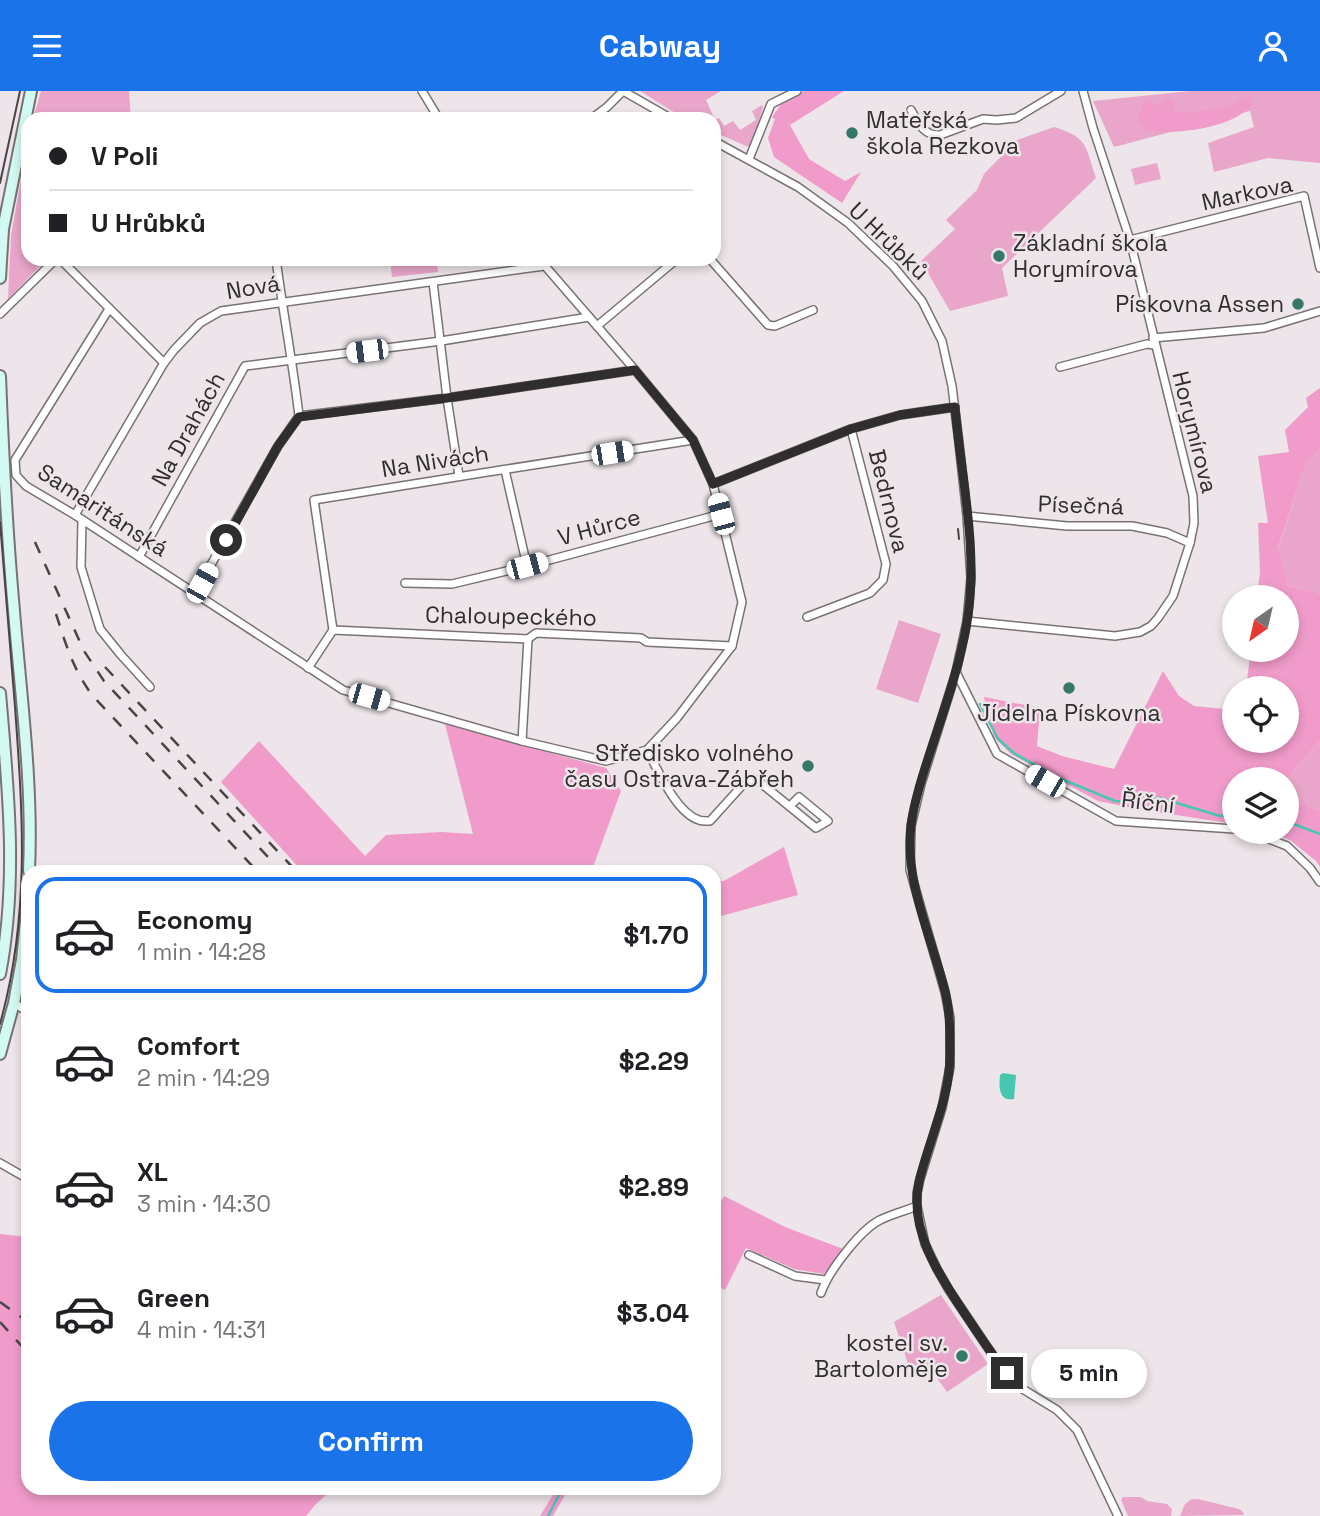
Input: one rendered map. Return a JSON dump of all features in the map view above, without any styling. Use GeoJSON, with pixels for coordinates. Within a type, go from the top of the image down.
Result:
{"type":"FeatureCollection","features":[{"type":"Feature","properties":{"kind":"main road"},"geometry":{"type":"LineString","coordinates":[[27,112],[31,91]]}},
{"type":"Feature","properties":{"kind":"main road"},"geometry":{"type":"LineString","coordinates":[[0,278],[3,229],[21,140]]}},
{"type":"Feature","properties":{"kind":"main road"},"geometry":{"type":"LineString","coordinates":[[0,376],[3,470],[31,839],[29,865]]}},
{"type":"Feature","properties":{"kind":"main road"},"geometry":{"type":"LineString","coordinates":[[0,693],[11,838],[9,897],[0,974]]}},
{"type":"Feature","properties":{"kind":"main road"},"geometry":{"type":"LineString","coordinates":[[0,1054],[21,965]]}},
{"type":"Feature","properties":{"kind":"street"},"geometry":{"type":"LineString","coordinates":[[422,91],[435,112]]}},
{"type":"Feature","properties":{"kind":"street"},"geometry":{"type":"LineString","coordinates":[[600,112],[623,91],[660,112]]}},
{"type":"Feature","properties":{"kind":"street"},"geometry":{"type":"LineString","coordinates":[[749,159],[771,104],[797,91]]}},
{"type":"Feature","properties":{"kind":"street"},"geometry":{"type":"LineString","coordinates":[[911,110],[924,131],[933,136],[983,119],[1016,118],[1060,91]]}},
{"type":"Feature","properties":{"kind":"street","name":"Horymírova"},"geometry":{"type":"LineString","coordinates":[[967,621],[1115,636],[1139,632],[1158,618],[1173,596],[1190,543],[1194,523],[1193,496],[1129,240],[1083,91]]}},
{"type":"Feature","properties":{"kind":"street","name":"U Hrůbků"},"geometry":{"type":"LineString","coordinates":[[721,145],[798,187],[848,223],[893,266],[922,301],[942,341],[953,386],[971,578],[967,621],[956,672],[920,784],[911,826],[911,870],[950,1018],[950,1067],[942,1108],[920,1179],[917,1206],[925,1244],[949,1290],[994,1357],[1021,1388],[1058,1410],[1077,1430],[1118,1516]]}},
{"type":"Feature","properties":{"kind":"street","name":"Markova"},"geometry":{"type":"LineString","coordinates":[[1129,240],[1304,196],[1320,268]]}},
{"type":"Feature","properties":{"kind":"street"},"geometry":{"type":"LineString","coordinates":[[0,314],[51,266]]}},
{"type":"Feature","properties":{"kind":"street"},"geometry":{"type":"LineString","coordinates":[[65,266],[164,363]]}},
{"type":"Feature","properties":{"kind":"street"},"geometry":{"type":"LineString","coordinates":[[195,593],[278,446],[299,417],[293,361],[277,266]]}},
{"type":"Feature","properties":{"kind":"street","name":"Nová"},"geometry":{"type":"LineString","coordinates":[[78,518],[164,363],[200,323],[221,311],[433,282],[524,266]]}},
{"type":"Feature","properties":{"kind":"street"},"geometry":{"type":"LineString","coordinates":[[544,266],[693,440],[713,484],[742,602],[732,646],[677,718],[647,750],[680,806],[700,821],[710,821],[748,779],[757,780],[816,828],[828,821],[799,797],[790,806]]}},
{"type":"Feature","properties":{"kind":"street"},"geometry":{"type":"LineString","coordinates":[[597,327],[669,266]]}},
{"type":"Feature","properties":{"kind":"street"},"geometry":{"type":"LineString","coordinates":[[716,266],[768,325],[775,326],[813,310]]}},
{"type":"Feature","properties":{"kind":"street"},"geometry":{"type":"LineString","coordinates":[[433,282],[458,476]]}},
{"type":"Feature","properties":{"kind":"street","name":"Samaritánská"},"geometry":{"type":"LineString","coordinates":[[109,309],[15,460],[16,475],[26,486],[343,689],[523,741],[606,761],[647,750]]}},
{"type":"Feature","properties":{"kind":"street"},"geometry":{"type":"LineString","coordinates":[[1154,342],[1264,328],[1320,311]]}},
{"type":"Feature","properties":{"kind":"street","name":"Na Drahách"},"geometry":{"type":"LineString","coordinates":[[139,557],[246,366],[441,341],[589,317]]}},
{"type":"Feature","properties":{"kind":"street","name":"Horymírova"},"geometry":{"type":"LineString","coordinates":[[1060,367],[1154,342]]}},
{"type":"Feature","properties":{"kind":"street"},"geometry":{"type":"LineString","coordinates":[[299,417],[635,370]]}},
{"type":"Feature","properties":{"kind":"street"},"geometry":{"type":"LineString","coordinates":[[713,484],[851,429],[900,415],[955,407]]}},
{"type":"Feature","properties":{"kind":"street","name":"Bedrnova"},"geometry":{"type":"LineString","coordinates":[[807,617],[870,593],[883,580],[886,563],[851,429]]}},
{"type":"Feature","properties":{"kind":"street","name":"Na Nivách"},"geometry":{"type":"LineString","coordinates":[[333,630],[314,500],[693,440]]}},
{"type":"Feature","properties":{"kind":"street"},"geometry":{"type":"LineString","coordinates":[[505,470],[527,566]]}},
{"type":"Feature","properties":{"kind":"street","name":"V Hůrce"},"geometry":{"type":"LineString","coordinates":[[405,583],[452,584],[721,514]]}},
{"type":"Feature","properties":{"kind":"street","name":"Písečná"},"geometry":{"type":"LineString","coordinates":[[967,516],[1067,526],[1132,526],[1167,533],[1190,543]]}},
{"type":"Feature","properties":{"kind":"street"},"geometry":{"type":"LineString","coordinates":[[78,518],[81,568],[100,629],[150,687]]}},
{"type":"Feature","properties":{"kind":"street"},"geometry":{"type":"LineString","coordinates":[[308,668],[333,630]]}},
{"type":"Feature","properties":{"kind":"street","name":"Chaloupeckého"},"geometry":{"type":"LineString","coordinates":[[333,630],[528,639],[536,633],[732,646]]}},
{"type":"Feature","properties":{"kind":"street"},"geometry":{"type":"LineString","coordinates":[[523,741],[528,639]]}},
{"type":"Feature","properties":{"kind":"street","name":"Říční"},"geometry":{"type":"LineString","coordinates":[[956,672],[997,754],[1116,821],[1222,828]]}},
{"type":"Feature","properties":{"kind":"street"},"geometry":{"type":"LineString","coordinates":[[1282,844],[1310,868],[1320,882]]}},
{"type":"Feature","properties":{"kind":"street"},"geometry":{"type":"LineString","coordinates":[[13,1003],[21,1008]]}},
{"type":"Feature","properties":{"kind":"street"},"geometry":{"type":"LineString","coordinates":[[0,1163],[21,1175]]}},
{"type":"Feature","properties":{"kind":"street"},"geometry":{"type":"LineString","coordinates":[[821,1293],[825,1280],[856,1241],[878,1221],[917,1206]]}},
{"type":"Feature","properties":{"kind":"street"},"geometry":{"type":"LineString","coordinates":[[749,1255],[795,1276],[825,1280]]}},
{"type":"Feature","properties":{"kind":"shaded area"},"geometry":{"type":"Polygon","coordinates":[[[41,91],[129,91],[130,112],[35,112],[41,91]]]}},
{"type":"Feature","properties":{"kind":"shaded area"},"geometry":{"type":"Polygon","coordinates":[[[640,91],[721,91],[706,100],[711,112],[674,112],[640,91]]]}},
{"type":"Feature","properties":{"kind":"shaded area"},"geometry":{"type":"Polygon","coordinates":[[[804,91],[844,91],[790,125],[809,159],[845,181],[861,172],[842,203],[774,157],[768,138],[775,119],[772,117],[782,103],[804,91]]]}},
{"type":"Feature","properties":{"kind":"shaded area"},"geometry":{"type":"Polygon","coordinates":[[[1190,91],[1320,91],[1320,163],[1268,158],[1214,172],[1208,143],[1254,127],[1250,111],[1114,147],[1093,101],[1190,91]]]}},
{"type":"Feature","properties":{"kind":"shaded area"},"geometry":{"type":"Polygon","coordinates":[[[1247,96],[1252,103],[1245,112],[1233,119],[1202,128],[1155,131],[1144,129],[1137,120],[1144,101],[1158,106],[1171,99],[1174,101],[1175,110],[1188,113],[1231,105],[1247,96]]]}},
{"type":"Feature","properties":{"kind":"shaded area"},"geometry":{"type":"Polygon","coordinates":[[[762,105],[763,107],[751,148],[721,135],[721,121],[724,126],[733,121],[740,130],[756,120],[752,111],[762,105]]]}},
{"type":"Feature","properties":{"kind":"shaded area"},"geometry":{"type":"Polygon","coordinates":[[[1054,127],[1080,140],[1087,151],[1096,178],[1002,268],[1008,296],[950,311],[921,261],[955,229],[946,220],[977,190],[984,174],[1017,140],[1054,127]]]}},
{"type":"Feature","properties":{"kind":"shaded area"},"geometry":{"type":"Polygon","coordinates":[[[1157,163],[1161,179],[1135,185],[1131,169],[1157,163]]]}},
{"type":"Feature","properties":{"kind":"shaded area"},"geometry":{"type":"Polygon","coordinates":[[[21,180],[21,266],[40,266],[8,299],[11,235],[21,180]]]}},
{"type":"Feature","properties":{"kind":"shaded area"},"geometry":{"type":"Polygon","coordinates":[[[391,266],[437,266],[438,272],[392,277],[391,266]]]}},
{"type":"Feature","properties":{"kind":"shaded area"},"geometry":{"type":"Polygon","coordinates":[[[1320,388],[1320,449],[1305,466],[1278,548],[1288,585],[1258,585],[1258,523],[1268,523],[1258,456],[1289,452],[1285,430],[1308,407],[1306,398],[1320,388]]]}},
{"type":"Feature","properties":{"kind":"shaded area"},"geometry":{"type":"Polygon","coordinates":[[[1320,449],[1320,593],[1299,588],[1299,585],[1288,585],[1278,549],[1305,466],[1320,449]]]}},
{"type":"Feature","properties":{"kind":"shaded area"},"geometry":{"type":"Polygon","coordinates":[[[1299,588],[1320,593],[1320,741],[1297,767],[1222,767],[1222,822],[1098,801],[1011,754],[994,737],[984,697],[1040,708],[1037,746],[1062,756],[1114,769],[1163,671],[1179,696],[1194,706],[1222,709],[1222,753],[1299,753],[1299,676],[1248,676],[1249,662],[1299,662],[1299,588]]]}},
{"type":"Feature","properties":{"kind":"shaded area"},"geometry":{"type":"Polygon","coordinates":[[[899,620],[941,634],[918,703],[876,689],[899,620]]]}},
{"type":"Feature","properties":{"kind":"shaded area"},"geometry":{"type":"Polygon","coordinates":[[[445,724],[606,768],[621,791],[594,865],[297,865],[221,782],[259,741],[365,856],[386,835],[442,832],[473,834],[445,724]]]}},
{"type":"Feature","properties":{"kind":"shaded area"},"geometry":{"type":"Polygon","coordinates":[[[1320,741],[1320,811],[1299,803],[1299,767],[1297,767],[1320,741]]]}},
{"type":"Feature","properties":{"kind":"shaded area"},"geometry":{"type":"Polygon","coordinates":[[[1299,803],[1320,811],[1320,867],[1295,844],[1299,844],[1299,803]]]}},
{"type":"Feature","properties":{"kind":"shaded area"},"geometry":{"type":"Polygon","coordinates":[[[784,847],[798,895],[721,916],[721,881],[784,847]]]}},
{"type":"Feature","properties":{"kind":"shaded area"},"geometry":{"type":"Polygon","coordinates":[[[1000,1075],[1016,1075],[1014,1099],[1002,1096],[1000,1075]]]}},
{"type":"Feature","properties":{"kind":"shaded area"},"geometry":{"type":"Polygon","coordinates":[[[724,1196],[785,1227],[843,1249],[824,1274],[794,1269],[746,1248],[725,1290],[721,1288],[721,1202],[724,1196]]]}},
{"type":"Feature","properties":{"kind":"shaded area"},"geometry":{"type":"Polygon","coordinates":[[[0,1234],[21,1236],[21,1495],[326,1495],[306,1516],[0,1516],[0,1234]]]}},
{"type":"Feature","properties":{"kind":"shaded area"},"geometry":{"type":"Polygon","coordinates":[[[941,1295],[988,1364],[947,1392],[926,1363],[912,1376],[894,1322],[941,1295]]]}},
{"type":"Feature","properties":{"kind":"shaded area"},"geometry":{"type":"Polygon","coordinates":[[[553,1495],[565,1495],[553,1516],[540,1516],[553,1495]]]}},
{"type":"Feature","properties":{"kind":"shaded area"},"geometry":{"type":"Polygon","coordinates":[[[1123,1497],[1141,1497],[1147,1501],[1167,1504],[1172,1509],[1171,1516],[1128,1516],[1121,1500],[1123,1497]]]}},
{"type":"Feature","properties":{"kind":"shaded area"},"geometry":{"type":"Polygon","coordinates":[[[1192,1499],[1239,1509],[1244,1515],[1180,1516],[1185,1504],[1192,1499]]]}},
{"type":"Feature","properties":{"kind":"waterway"},"geometry":{"type":"LineString","coordinates":[[980,704],[998,739],[1015,754],[1059,778],[1115,801],[1160,798],[1222,816]]}},
{"type":"Feature","properties":{"kind":"waterway"},"geometry":{"type":"LineString","coordinates":[[1299,826],[1320,834]]}},
{"type":"Feature","properties":{"kind":"waterway"},"geometry":{"type":"LineString","coordinates":[[548,1516],[559,1495]]}},
{"type":"Feature","properties":{"kind":"tram line"},"geometry":{"type":"LineString","coordinates":[[0,183],[20,91]]}},
{"type":"Feature","properties":{"kind":"tram line"},"geometry":{"type":"LineString","coordinates":[[0,522],[18,748],[22,865]]}},
{"type":"Feature","properties":{"kind":"tram line"},"geometry":{"type":"LineString","coordinates":[[958,529],[959,539]]}},
{"type":"Feature","properties":{"kind":"tram line"},"geometry":{"type":"LineString","coordinates":[[0,1024],[10,984],[21,886]]}},
{"type":"Feature","properties":{"kind":"railway"},"geometry":{"type":"LineString","coordinates":[[35,542],[84,651],[104,681],[275,865]]}},
{"type":"Feature","properties":{"kind":"railway"},"geometry":{"type":"LineString","coordinates":[[56,614],[75,666],[92,695],[251,865]]}},
{"type":"Feature","properties":{"kind":"railway"},"geometry":{"type":"LineString","coordinates":[[105,667],[290,865]]}},
{"type":"Feature","properties":{"kind":"railway"},"geometry":{"type":"LineString","coordinates":[[0,1302],[21,1317]]}},
{"type":"Feature","properties":{"kind":"railway"},"geometry":{"type":"LineString","coordinates":[[0,1322],[21,1345]]}},
{"type":"Feature","properties":{"kind":"place","name":"Mateřská škola Rezkova"},"geometry":{"type":"Point","coordinates":[852,133]}},
{"type":"Feature","properties":{"kind":"place","name":"Základní škola Horymírova"},"geometry":{"type":"Point","coordinates":[999,256]}},
{"type":"Feature","properties":{"kind":"place","name":"Pískovna Assen"},"geometry":{"type":"Point","coordinates":[1298,304]}},
{"type":"Feature","properties":{"kind":"place","name":"Jídelna Pískovna"},"geometry":{"type":"Point","coordinates":[1069,688]}},
{"type":"Feature","properties":{"kind":"place","name":"Středisko volného času Ostrava-Zábřeh"},"geometry":{"type":"Point","coordinates":[808,766]}},
{"type":"Feature","properties":{"kind":"place","name":"kostel sv. Bartoloměje"},"geometry":{"type":"Point","coordinates":[962,1356]}},
{"type":"Feature","properties":{"kind":"route"},"geometry":{"type":"LineString","coordinates":[[226,540],[278,446],[299,417],[635,370],[693,440],[713,484],[851,429],[900,415],[955,407],[967,507],[971,578],[967,621],[956,672],[920,784],[911,826],[911,870],[950,1018],[950,1067],[942,1108],[920,1179],[917,1206],[925,1244],[937,1269],[1007,1373]]}}]}
